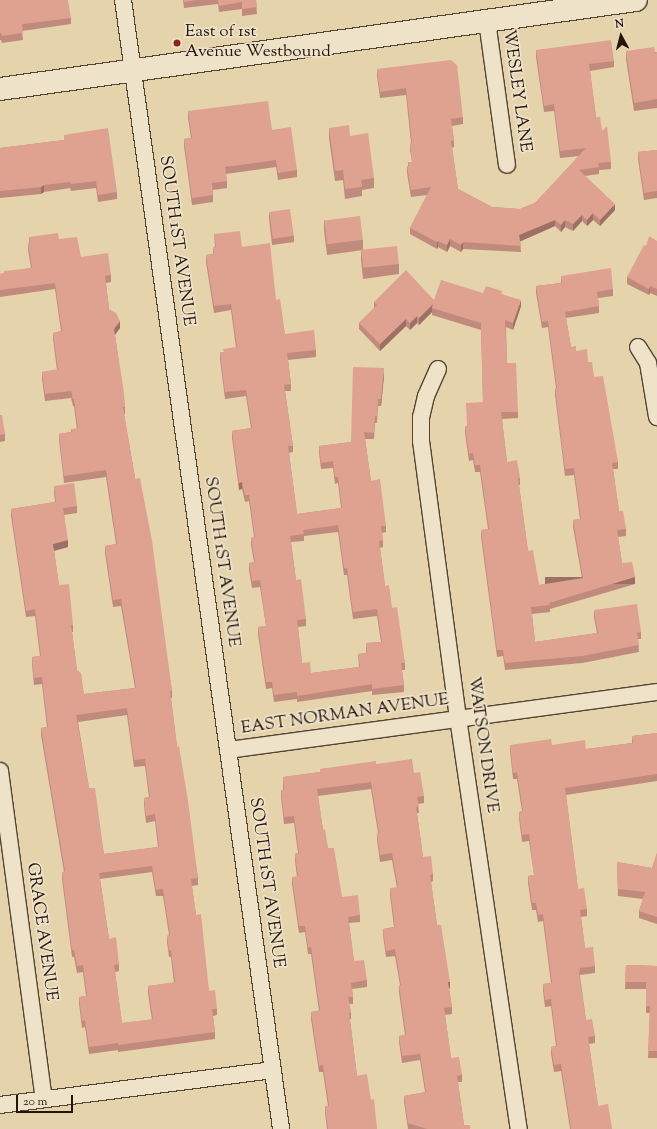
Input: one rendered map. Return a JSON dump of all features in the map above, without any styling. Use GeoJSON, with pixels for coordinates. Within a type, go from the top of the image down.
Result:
{"type":"FeatureCollection","features":[{"type":"Feature","properties":{"kind":"street","name":"SOUTH 1ST AVENUE"},"geometry":{"type":"LineString","coordinates":[[123,0],[281,1129]]}},
{"type":"Feature","properties":{"kind":"street"},"geometry":{"type":"LineString","coordinates":[[0,89],[636,0]]}},
{"type":"Feature","properties":{"kind":"street","name":"WESLEY LANE"},"geometry":{"type":"LineString","coordinates":[[486,21],[507,166]]}},
{"type":"Feature","properties":{"kind":"street"},"geometry":{"type":"LineString","coordinates":[[638,348],[648,363],[657,417]]}},
{"type":"Feature","properties":{"kind":"street","name":"WATSON DRIVE"},"geometry":{"type":"LineString","coordinates":[[438,369],[426,396],[421,417],[421,441],[458,718],[519,1129]]}},
{"type":"Feature","properties":{"kind":"street","name":"EAST NORMAN AVENUE"},"geometry":{"type":"LineString","coordinates":[[228,750],[657,692]]}},
{"type":"Feature","properties":{"kind":"street","name":"GRACE AVENUE"},"geometry":{"type":"LineString","coordinates":[[0,771],[44,1099]]}},
{"type":"Feature","properties":{"kind":"street"},"geometry":{"type":"LineString","coordinates":[[0,1105],[272,1070]]}},
{"type":"Feature","properties":{"kind":"building"},"geometry":{"type":"Polygon","coordinates":[[[0,0],[68,0],[71,18],[22,24],[23,33],[2,36],[0,33],[0,0]]]}},
{"type":"Feature","properties":{"kind":"building"},"geometry":{"type":"Polygon","coordinates":[[[184,0],[197,0],[184,2],[184,0]]]}},
{"type":"Feature","properties":{"kind":"building"},"geometry":{"type":"Polygon","coordinates":[[[218,0],[256,0],[257,7],[242,9],[242,2],[219,6],[218,0]]]}},
{"type":"Feature","properties":{"kind":"building"},"geometry":{"type":"Polygon","coordinates":[[[611,40],[614,61],[589,64],[596,117],[600,117],[602,131],[607,126],[611,162],[598,163],[599,167],[579,170],[615,204],[600,220],[593,213],[587,220],[582,215],[573,224],[565,220],[561,225],[555,220],[519,235],[521,246],[463,242],[461,245],[450,239],[447,245],[438,241],[437,242],[410,228],[431,187],[411,190],[407,166],[409,166],[408,162],[412,162],[410,143],[412,143],[406,88],[380,92],[377,69],[451,60],[457,65],[463,117],[451,119],[454,141],[451,141],[458,189],[492,207],[520,209],[535,203],[586,148],[560,151],[554,104],[544,106],[536,50],[611,40]]]}},
{"type":"Feature","properties":{"kind":"building"},"geometry":{"type":"Polygon","coordinates":[[[654,47],[655,53],[657,52],[657,99],[634,103],[626,51],[654,47]]]}},
{"type":"Feature","properties":{"kind":"building"},"geometry":{"type":"Polygon","coordinates":[[[268,101],[272,130],[291,127],[297,170],[278,173],[276,160],[225,167],[227,181],[212,183],[213,195],[192,198],[184,139],[192,138],[188,111],[268,101]]]}},
{"type":"Feature","properties":{"kind":"building"},"geometry":{"type":"Polygon","coordinates":[[[349,125],[350,136],[368,133],[374,178],[361,180],[362,187],[345,189],[343,170],[335,171],[329,128],[349,125]]]}},
{"type":"Feature","properties":{"kind":"building"},"geometry":{"type":"Polygon","coordinates":[[[108,128],[117,192],[98,195],[96,181],[71,184],[70,182],[44,185],[41,187],[0,191],[0,148],[64,140],[64,135],[108,128]]]}},
{"type":"Feature","properties":{"kind":"building"},"geometry":{"type":"Polygon","coordinates":[[[657,150],[657,191],[644,193],[638,152],[657,150]]]}},
{"type":"Feature","properties":{"kind":"building"},"geometry":{"type":"Polygon","coordinates":[[[290,209],[294,236],[273,239],[269,212],[290,209]]]}},
{"type":"Feature","properties":{"kind":"building"},"geometry":{"type":"Polygon","coordinates":[[[360,216],[363,240],[327,244],[324,220],[360,216]]]}},
{"type":"Feature","properties":{"kind":"building"},"geometry":{"type":"Polygon","coordinates":[[[240,231],[242,247],[270,243],[276,300],[280,299],[285,334],[314,330],[316,350],[287,353],[291,384],[284,385],[293,446],[288,446],[297,514],[342,508],[338,477],[335,477],[333,461],[321,463],[319,446],[351,442],[353,367],[384,368],[381,399],[378,399],[374,433],[364,432],[371,481],[380,479],[386,526],[381,526],[383,540],[379,541],[385,586],[389,585],[392,608],[397,607],[405,663],[401,663],[404,685],[372,689],[372,684],[297,696],[297,692],[274,695],[272,682],[266,682],[258,627],[266,626],[260,580],[252,581],[249,563],[255,562],[251,538],[255,537],[249,495],[245,495],[242,482],[239,483],[232,431],[252,428],[246,390],[225,392],[220,352],[224,352],[223,349],[237,347],[231,304],[214,306],[206,255],[214,254],[213,248],[216,247],[214,234],[240,231]],[[338,525],[303,530],[304,534],[290,536],[296,580],[301,579],[306,619],[297,620],[302,663],[310,662],[311,673],[360,667],[358,654],[367,653],[366,643],[382,642],[377,609],[353,612],[347,568],[344,568],[338,525]]]}},
{"type":"Feature","properties":{"kind":"building"},"geometry":{"type":"Polygon","coordinates":[[[58,233],[59,239],[77,237],[81,257],[108,253],[111,275],[105,276],[109,309],[116,313],[120,321],[114,329],[124,393],[125,407],[123,407],[135,479],[140,478],[152,541],[172,691],[170,691],[177,747],[179,746],[188,801],[198,878],[191,879],[196,915],[201,914],[209,991],[215,990],[217,1009],[212,1009],[215,1032],[118,1045],[118,1043],[89,1047],[85,1020],[82,1021],[79,997],[87,996],[83,965],[77,966],[74,950],[72,950],[62,872],[65,871],[41,728],[48,727],[42,677],[34,678],[32,657],[41,656],[35,609],[26,611],[11,509],[56,502],[54,486],[74,483],[77,506],[63,508],[68,540],[53,544],[59,585],[69,584],[73,625],[71,625],[77,670],[81,673],[84,694],[136,688],[121,599],[113,600],[105,546],[117,544],[106,470],[64,476],[59,434],[72,432],[71,429],[78,428],[74,399],[71,391],[45,394],[42,372],[58,369],[53,333],[62,331],[55,283],[0,290],[0,274],[4,273],[4,271],[32,268],[28,243],[30,243],[29,237],[58,233]],[[127,708],[76,715],[89,788],[95,788],[104,854],[159,847],[155,814],[146,816],[144,798],[150,797],[145,759],[134,760],[127,708]],[[152,866],[99,873],[109,939],[116,937],[119,964],[114,965],[122,1023],[153,1019],[148,986],[175,982],[171,950],[169,951],[167,936],[170,935],[163,889],[156,890],[152,866]]]}},
{"type":"Feature","properties":{"kind":"building"},"geometry":{"type":"Polygon","coordinates":[[[649,236],[657,241],[657,289],[650,286],[649,289],[627,277],[644,245],[646,246],[649,236]]]}},
{"type":"Feature","properties":{"kind":"building"},"geometry":{"type":"Polygon","coordinates":[[[397,246],[399,264],[363,268],[361,250],[397,246]]]}},
{"type":"Feature","properties":{"kind":"building"},"geometry":{"type":"Polygon","coordinates":[[[611,268],[613,289],[597,292],[599,306],[565,312],[571,347],[576,346],[576,351],[587,349],[588,362],[592,362],[594,377],[603,376],[618,462],[612,463],[619,511],[623,511],[626,529],[617,530],[622,563],[632,562],[635,577],[549,603],[550,605],[531,607],[535,642],[598,633],[594,610],[637,604],[641,632],[637,633],[639,645],[582,656],[505,663],[503,650],[497,650],[481,530],[489,529],[480,465],[475,465],[473,453],[469,454],[465,426],[467,426],[466,403],[483,402],[481,323],[432,308],[433,304],[419,318],[417,316],[410,323],[406,319],[380,344],[359,323],[377,305],[374,302],[406,270],[434,300],[441,280],[483,293],[486,286],[502,291],[501,294],[521,300],[513,323],[505,320],[507,363],[516,363],[518,412],[501,412],[507,462],[517,460],[520,478],[518,479],[528,551],[533,550],[539,585],[583,578],[573,520],[581,519],[574,468],[565,469],[555,388],[557,388],[548,321],[542,322],[536,286],[562,283],[561,276],[611,268]]]}},
{"type":"Feature","properties":{"kind":"building"},"geometry":{"type":"Polygon","coordinates":[[[0,415],[2,415],[5,434],[0,435],[0,415]]]}},
{"type":"Feature","properties":{"kind":"building"},"geometry":{"type":"Polygon","coordinates":[[[657,733],[657,774],[565,788],[578,889],[584,888],[587,909],[580,910],[585,948],[593,947],[595,966],[580,968],[579,974],[586,1020],[592,1019],[595,1036],[588,1037],[598,1106],[608,1104],[612,1129],[571,1129],[561,1064],[554,1065],[551,1047],[557,1046],[551,999],[545,1000],[543,984],[552,983],[543,914],[538,915],[536,903],[532,903],[528,876],[534,875],[529,834],[522,835],[519,812],[523,811],[517,772],[513,773],[510,745],[551,739],[552,745],[585,740],[586,749],[633,743],[632,736],[657,733]]]}},
{"type":"Feature","properties":{"kind":"building"},"geometry":{"type":"Polygon","coordinates":[[[412,759],[414,773],[420,772],[424,796],[417,797],[419,806],[416,807],[423,857],[431,856],[433,874],[430,875],[437,925],[441,925],[450,982],[448,982],[452,1007],[444,1008],[451,1058],[459,1057],[462,1075],[457,1076],[464,1125],[470,1125],[470,1129],[427,1129],[408,1123],[404,1096],[426,1092],[420,1054],[402,1056],[399,1036],[406,1034],[399,985],[401,985],[395,949],[386,951],[383,929],[395,927],[390,888],[398,887],[392,853],[380,855],[377,833],[379,833],[371,782],[317,789],[323,830],[325,829],[328,848],[334,848],[342,897],[358,895],[360,915],[348,917],[354,961],[364,960],[367,980],[351,983],[353,997],[348,997],[351,1012],[349,1013],[357,1076],[367,1074],[371,1100],[374,1099],[377,1129],[328,1129],[325,1106],[329,1106],[323,1065],[319,1066],[311,1012],[320,1010],[311,947],[308,948],[305,926],[299,926],[292,877],[298,876],[295,854],[299,853],[294,816],[284,817],[281,790],[284,790],[283,777],[320,772],[320,769],[376,761],[376,764],[412,759]]]}},
{"type":"Feature","properties":{"kind":"building"},"geometry":{"type":"Polygon","coordinates":[[[657,853],[657,917],[639,911],[645,892],[618,889],[617,862],[652,868],[657,853]]]}},
{"type":"Feature","properties":{"kind":"building"},"geometry":{"type":"Polygon","coordinates":[[[626,965],[657,966],[657,1051],[648,1051],[650,1006],[646,1006],[646,982],[625,982],[626,965]]]}},
{"type":"Feature","properties":{"kind":"place","name":"East of 1st Avenue Westbound"},"geometry":{"type":"Point","coordinates":[177,43]}}]}
